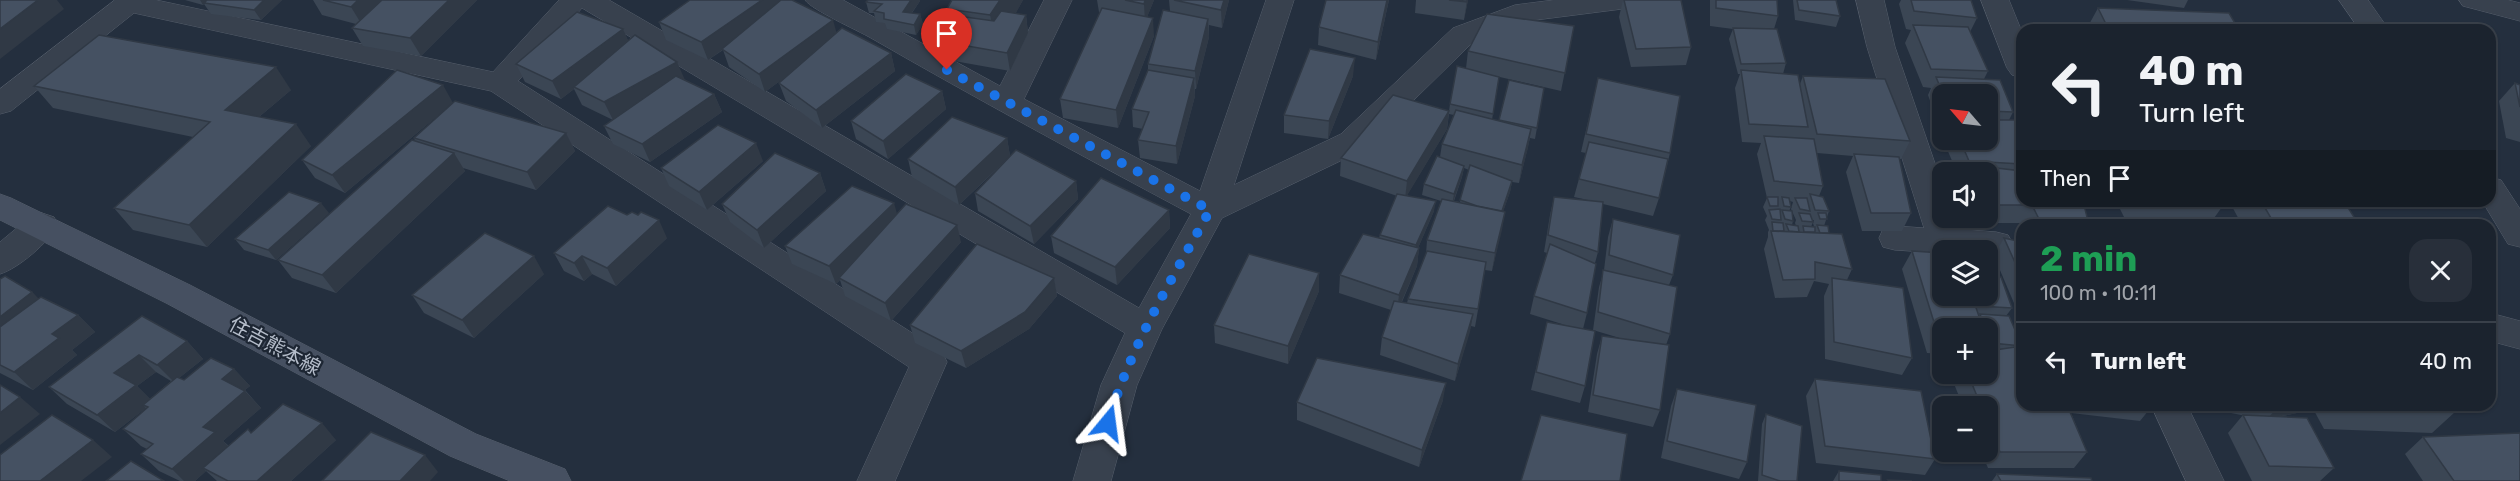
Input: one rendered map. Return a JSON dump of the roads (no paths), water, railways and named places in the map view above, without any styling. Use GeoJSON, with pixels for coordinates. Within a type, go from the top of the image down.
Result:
{"type":"FeatureCollection","features":[{"type":"Feature","properties":{"kind":"main road","name":"住吉熊本線"},"geometry":{"type":"LineString","coordinates":[[0,206],[42,225],[463,445],[552,481]]}},
{"type":"Feature","properties":{"kind":"street"},"geometry":{"type":"LineString","coordinates":[[500,83],[574,0]]}},
{"type":"Feature","properties":{"kind":"street"},"geometry":{"type":"LineString","coordinates":[[588,0],[1145,328]]}},
{"type":"Feature","properties":{"kind":"street"},"geometry":{"type":"LineString","coordinates":[[819,0],[852,7],[1007,103],[1210,210]]}},
{"type":"Feature","properties":{"kind":"street"},"geometry":{"type":"LineString","coordinates":[[1007,103],[1058,0]]}},
{"type":"Feature","properties":{"kind":"street"},"geometry":{"type":"LineString","coordinates":[[1092,481],[1119,385],[1145,328],[1210,210],[1280,0]]}},
{"type":"Feature","properties":{"kind":"street"},"geometry":{"type":"LineString","coordinates":[[1210,210],[1352,142],[1463,35],[1516,7],[1622,0]]}},
{"type":"Feature","properties":{"kind":"street"},"geometry":{"type":"LineString","coordinates":[[1870,0],[1881,48],[1945,240],[1895,238]]}},
{"type":"Feature","properties":{"kind":"street"},"geometry":{"type":"LineString","coordinates":[[1995,0],[2016,53]]}},
{"type":"Feature","properties":{"kind":"street"},"geometry":{"type":"LineString","coordinates":[[2353,0],[2371,24]]}},
{"type":"Feature","properties":{"kind":"street"},"geometry":{"type":"LineString","coordinates":[[2474,0],[2520,12]]}},
{"type":"Feature","properties":{"kind":"street"},"geometry":{"type":"LineString","coordinates":[[0,104],[129,3],[500,83],[929,362],[876,481]]}},
{"type":"Feature","properties":{"kind":"street"},"geometry":{"type":"LineString","coordinates":[[2496,197],[2520,235]]}},
{"type":"Feature","properties":{"kind":"street"},"geometry":{"type":"LineString","coordinates":[[0,261],[42,225]]}},
{"type":"Feature","properties":{"kind":"street"},"geometry":{"type":"LineString","coordinates":[[2496,329],[2520,335]]}},
{"type":"Feature","properties":{"kind":"street"},"geometry":{"type":"LineString","coordinates":[[2172,411],[2205,481]]}}]}
